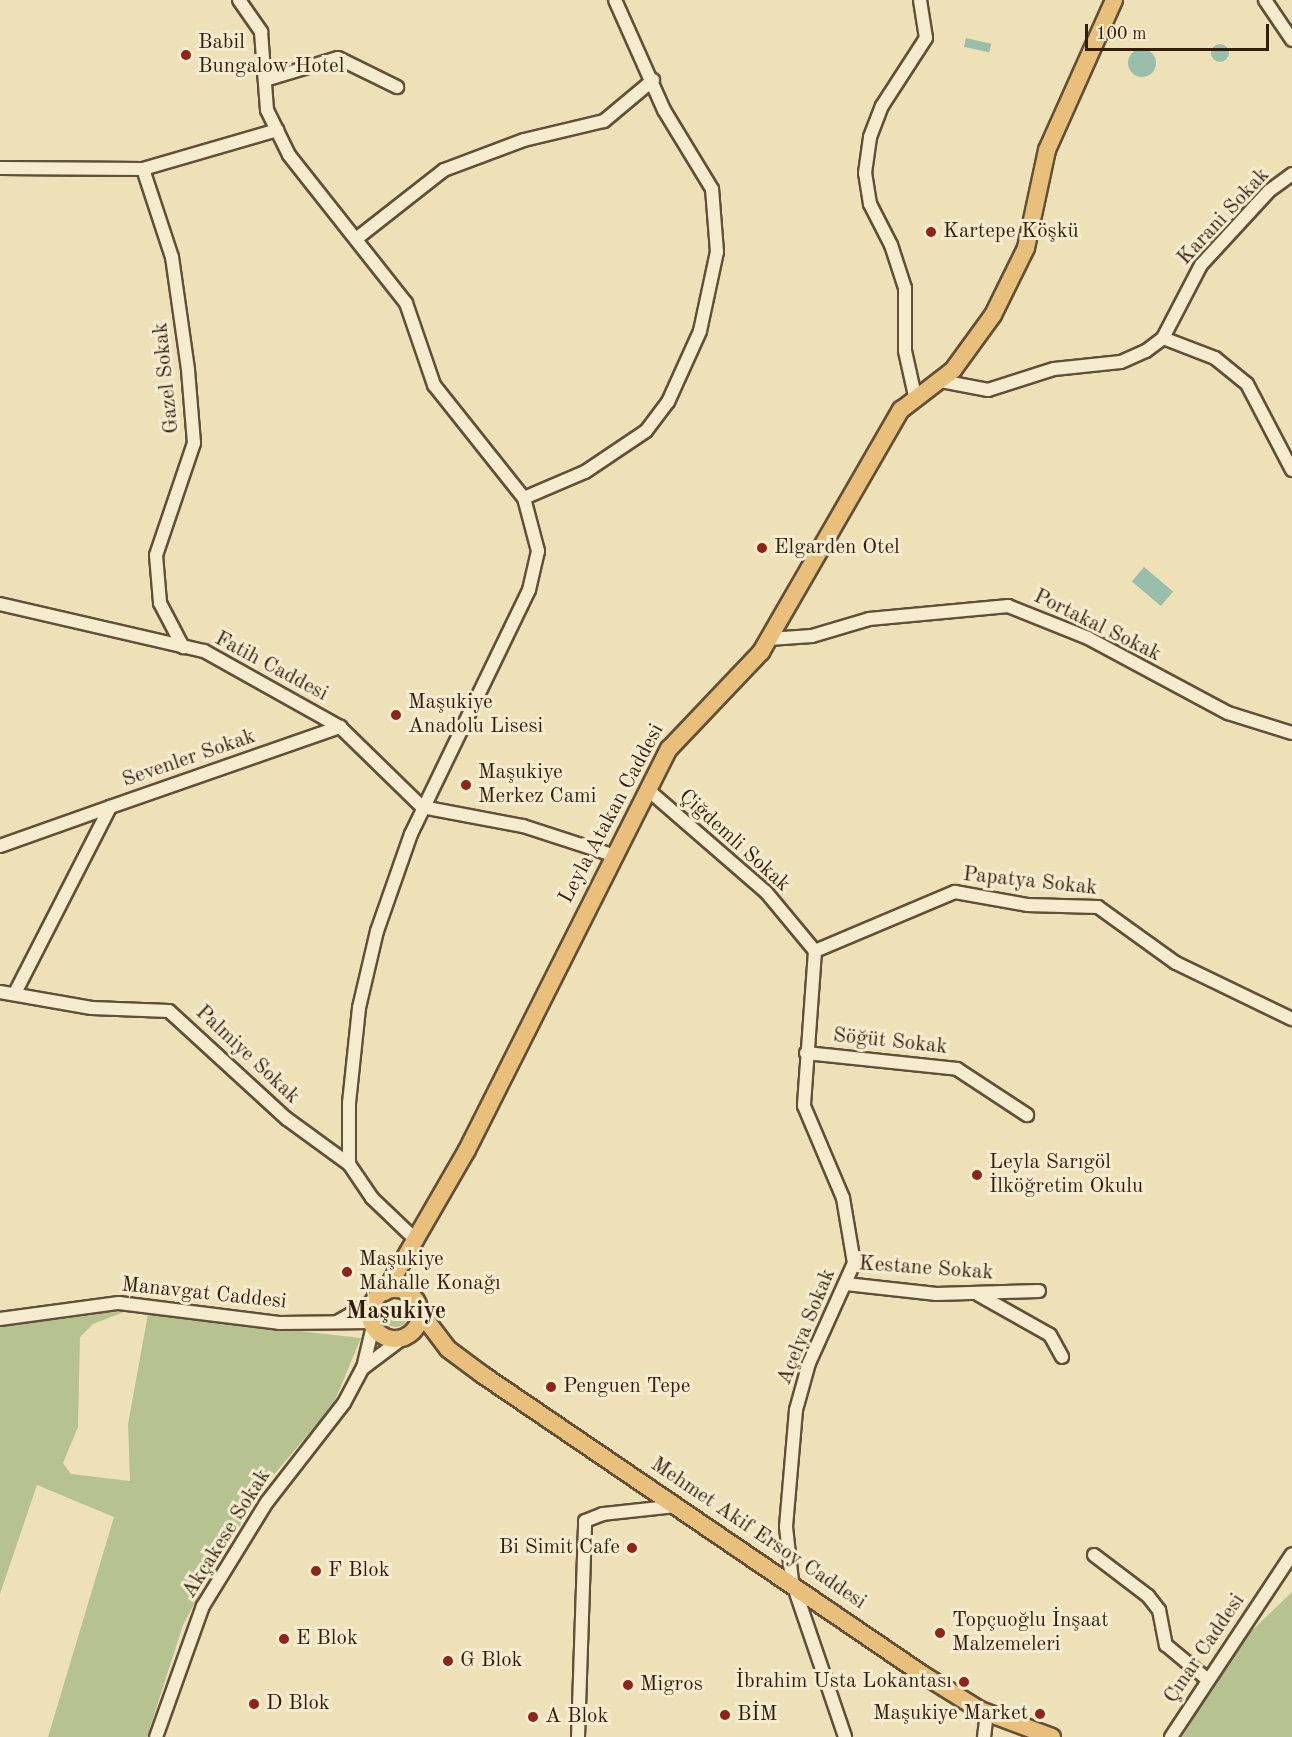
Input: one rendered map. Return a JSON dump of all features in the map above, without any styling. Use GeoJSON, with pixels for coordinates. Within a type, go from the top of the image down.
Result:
{"type":"FeatureCollection","features":[{"type":"Feature","properties":{"kind":"main road","name":"Leyla Atakan Caddesi"},"geometry":{"type":"LineString","coordinates":[[417,1241],[612,855],[679,734],[728,691],[769,639],[892,425],[915,396],[941,381],[982,334],[1020,267],[1047,150],[1114,0]]}},
{"type":"Feature","properties":{"kind":"main road"},"geometry":{"type":"LineString","coordinates":[[417,1241],[410,1294],[420,1312],[448,1349]]}},
{"type":"Feature","properties":{"kind":"main road"},"geometry":{"type":"LineString","coordinates":[[417,1241],[380,1296],[373,1324],[386,1337],[406,1336],[448,1349]]}},
{"type":"Feature","properties":{"kind":"main road"},"geometry":{"type":"LineString","coordinates":[[380,1296],[410,1294]]}},
{"type":"Feature","properties":{"kind":"main road"},"geometry":{"type":"LineString","coordinates":[[406,1336],[420,1312]]}},
{"type":"Feature","properties":{"kind":"main road","name":"Mehmet Akif Ersoy Caddesi"},"geometry":{"type":"LineString","coordinates":[[448,1349],[792,1581],[922,1674],[987,1713],[1052,1737]]}},
{"type":"Feature","properties":{"kind":"street"},"geometry":{"type":"LineString","coordinates":[[239,0],[261,32],[267,110],[289,155],[406,303],[434,385],[524,498],[538,551],[529,590],[422,807],[377,931],[359,1008],[349,1103],[349,1164],[372,1198],[417,1241]]}},
{"type":"Feature","properties":{"kind":"street"},"geometry":{"type":"LineString","coordinates":[[524,498],[585,472],[646,431],[668,402],[700,332],[717,252],[712,189],[664,110],[653,80],[615,0]]}},
{"type":"Feature","properties":{"kind":"street"},"geometry":{"type":"LineString","coordinates":[[915,396],[905,351],[905,288],[891,245],[870,204],[865,173],[870,137],[882,106],[926,38],[920,0]]}},
{"type":"Feature","properties":{"kind":"street"},"geometry":{"type":"LineString","coordinates":[[1265,0],[1292,40]]}},
{"type":"Feature","properties":{"kind":"street"},"geometry":{"type":"LineString","coordinates":[[1274,12],[1281,0]]}},
{"type":"Feature","properties":{"kind":"street"},"geometry":{"type":"LineString","coordinates":[[265,80],[338,58],[397,87]]}},
{"type":"Feature","properties":{"kind":"street"},"geometry":{"type":"LineString","coordinates":[[356,239],[444,170],[524,140],[604,122],[653,80]]}},
{"type":"Feature","properties":{"kind":"street"},"geometry":{"type":"LineString","coordinates":[[0,168],[143,169],[277,129]]}},
{"type":"Feature","properties":{"kind":"street","name":"Gazel Sokak"},"geometry":{"type":"LineString","coordinates":[[143,169],[172,257],[189,380],[194,443],[156,555],[160,603],[183,647]]}},
{"type":"Feature","properties":{"kind":"street","name":"Karani Sokak"},"geometry":{"type":"LineString","coordinates":[[1163,338],[1200,265],[1269,191],[1292,174]]}},
{"type":"Feature","properties":{"kind":"street"},"geometry":{"type":"LineString","coordinates":[[941,381],[998,388],[1054,369],[1121,362],[1163,338],[1215,358],[1247,384],[1292,470]]}},
{"type":"Feature","properties":{"kind":"street","name":"Fatih Caddesi"},"geometry":{"type":"LineString","coordinates":[[0,604],[204,651],[340,727],[422,807]]}},
{"type":"Feature","properties":{"kind":"street","name":"Portakal Sokak"},"geometry":{"type":"LineString","coordinates":[[769,639],[812,636],[869,619],[1008,606],[1088,638],[1228,713],[1292,733]]}},
{"type":"Feature","properties":{"kind":"street","name":"Sevenler Sokak"},"geometry":{"type":"LineString","coordinates":[[16,991],[110,807],[340,727]]}},
{"type":"Feature","properties":{"kind":"street","name":"Çiğdemli Sokak"},"geometry":{"type":"LineString","coordinates":[[647,789],[766,892],[815,951]]}},
{"type":"Feature","properties":{"kind":"street"},"geometry":{"type":"LineString","coordinates":[[0,846],[110,807]]}},
{"type":"Feature","properties":{"kind":"street"},"geometry":{"type":"LineString","coordinates":[[422,807],[523,826],[612,855]]}},
{"type":"Feature","properties":{"kind":"street","name":"Papatya Sokak"},"geometry":{"type":"LineString","coordinates":[[815,951],[955,892],[1027,905],[1098,907],[1167,958],[1292,1019]]}},
{"type":"Feature","properties":{"kind":"street","name":"Açelya Sokak"},"geometry":{"type":"LineString","coordinates":[[815,951],[804,1106],[851,1228],[854,1263],[809,1363],[791,1434],[785,1494],[792,1581],[845,1737]]}},
{"type":"Feature","properties":{"kind":"street","name":"Palmiye Sokak"},"geometry":{"type":"LineString","coordinates":[[0,992],[16,991],[92,1008],[169,1011],[287,1119],[349,1164]]}},
{"type":"Feature","properties":{"kind":"street","name":"Söğüt Sokak"},"geometry":{"type":"LineString","coordinates":[[806,1053],[957,1069],[1027,1115]]}},
{"type":"Feature","properties":{"kind":"street","name":"Kestane Sokak"},"geometry":{"type":"LineString","coordinates":[[846,1284],[978,1295],[1039,1291]]}},
{"type":"Feature","properties":{"kind":"street"},"geometry":{"type":"LineString","coordinates":[[978,1295],[1050,1335],[1062,1357]]}},
{"type":"Feature","properties":{"kind":"street"},"geometry":{"type":"LineString","coordinates":[[334,1324],[380,1296]]}},
{"type":"Feature","properties":{"kind":"street","name":"Manavgat Caddesi"},"geometry":{"type":"LineString","coordinates":[[0,1319],[119,1303],[334,1324],[373,1324]]}},
{"type":"Feature","properties":{"kind":"street"},"geometry":{"type":"LineString","coordinates":[[363,1368],[373,1324]]}},
{"type":"Feature","properties":{"kind":"street"},"geometry":{"type":"LineString","coordinates":[[363,1368],[406,1336]]}},
{"type":"Feature","properties":{"kind":"street","name":"Akçakese Sokak"},"geometry":{"type":"LineString","coordinates":[[156,1737],[203,1606],[267,1502],[332,1421],[363,1368]]}},
{"type":"Feature","properties":{"kind":"street"},"geometry":{"type":"LineString","coordinates":[[578,1737],[585,1521],[603,1514],[678,1506]]}},
{"type":"Feature","properties":{"kind":"street","name":"Çınar Caddesi"},"geometry":{"type":"LineString","coordinates":[[1171,1737],[1207,1679],[1292,1554]]}},
{"type":"Feature","properties":{"kind":"street"},"geometry":{"type":"LineString","coordinates":[[1094,1555],[1148,1596],[1159,1610],[1166,1645],[1207,1679]]}},
{"type":"Feature","properties":{"kind":"street"},"geometry":{"type":"LineString","coordinates":[[984,1737],[987,1713]]}},
{"type":"Feature","properties":{"kind":"shaded area"},"geometry":{"type":"Polygon","coordinates":[[[966,38],[991,44],[989,53],[964,47],[966,38]]]}},
{"type":"Feature","properties":{"kind":"shaded area"},"geometry":{"type":"Polygon","coordinates":[[[1220,44],[1226,47],[1229,53],[1226,59],[1220,62],[1214,59],[1211,53],[1214,47],[1220,44]]]}},
{"type":"Feature","properties":{"kind":"shaded area"},"geometry":{"type":"Polygon","coordinates":[[[1142,49],[1152,53],[1156,63],[1152,73],[1142,77],[1132,73],[1128,63],[1132,53],[1142,49]]]}},
{"type":"Feature","properties":{"kind":"shaded area"},"geometry":{"type":"Polygon","coordinates":[[[1144,567],[1173,591],[1161,606],[1132,582],[1144,567]]]}},
{"type":"Feature","properties":{"kind":"shaded area"},"geometry":{"type":"Polygon","coordinates":[[[391,1303],[401,1303],[408,1310],[408,1320],[401,1327],[391,1327],[384,1320],[384,1310],[391,1303]]]}},
{"type":"Feature","properties":{"kind":"shaded area"},"geometry":{"type":"Polygon","coordinates":[[[129,1310],[93,1324],[80,1337],[78,1427],[63,1463],[71,1474],[130,1481],[128,1424],[148,1314],[361,1338],[333,1405],[260,1491],[202,1589],[183,1625],[147,1737],[48,1737],[114,1517],[37,1485],[0,1594],[0,1327],[129,1310]]]}},
{"type":"Feature","properties":{"kind":"shaded area"},"geometry":{"type":"Polygon","coordinates":[[[1292,1592],[1292,1737],[1182,1737],[1241,1641],[1292,1592]]]}},
{"type":"Feature","properties":{"kind":"place","name":"Babil Bungalow Hotel"},"geometry":{"type":"Point","coordinates":[186,55]}},
{"type":"Feature","properties":{"kind":"place","name":"Kartepe Köşkü"},"geometry":{"type":"Point","coordinates":[931,232]}},
{"type":"Feature","properties":{"kind":"place","name":"Elgarden Otel"},"geometry":{"type":"Point","coordinates":[762,548]}},
{"type":"Feature","properties":{"kind":"place","name":"Maşukiye Anadolu Lisesi"},"geometry":{"type":"Point","coordinates":[396,715]}},
{"type":"Feature","properties":{"kind":"place","name":"Maşukiye Merkez Cami"},"geometry":{"type":"Point","coordinates":[466,785]}},
{"type":"Feature","properties":{"kind":"place","name":"Leyla Sarıgöl İlköğretim Okulu"},"geometry":{"type":"Point","coordinates":[977,1175]}},
{"type":"Feature","properties":{"kind":"place","name":"Maşukiye Mahalle Konağı"},"geometry":{"type":"Point","coordinates":[347,1272]}},
{"type":"Feature","properties":{"kind":"place","name":"Penguen Tepe"},"geometry":{"type":"Point","coordinates":[551,1387]}},
{"type":"Feature","properties":{"kind":"place","name":"Bi Simit Cafe"},"geometry":{"type":"Point","coordinates":[632,1548]}},
{"type":"Feature","properties":{"kind":"place","name":"F Blok"},"geometry":{"type":"Point","coordinates":[316,1571]}},
{"type":"Feature","properties":{"kind":"place","name":"Topçuoğlu İnşaat Malzemeleri"},"geometry":{"type":"Point","coordinates":[940,1633]}},
{"type":"Feature","properties":{"kind":"place","name":"E Blok"},"geometry":{"type":"Point","coordinates":[284,1639]}},
{"type":"Feature","properties":{"kind":"place","name":"G Blok"},"geometry":{"type":"Point","coordinates":[448,1661]}},
{"type":"Feature","properties":{"kind":"place","name":"İbrahim Usta Lokantası"},"geometry":{"type":"Point","coordinates":[964,1682]}},
{"type":"Feature","properties":{"kind":"place","name":"Migros"},"geometry":{"type":"Point","coordinates":[628,1685]}},
{"type":"Feature","properties":{"kind":"place","name":"D Blok"},"geometry":{"type":"Point","coordinates":[254,1704]}},
{"type":"Feature","properties":{"kind":"place","name":"Maşukiye Market"},"geometry":{"type":"Point","coordinates":[1040,1714]}},
{"type":"Feature","properties":{"kind":"place","name":"BİM"},"geometry":{"type":"Point","coordinates":[725,1715]}},
{"type":"Feature","properties":{"kind":"place","name":"A Blok"},"geometry":{"type":"Point","coordinates":[533,1717]}},
{"type":"Feature","properties":{"kind":"district","name":"Maşukiye"},"geometry":{"type":"Point","coordinates":[396,1313]}}]}
